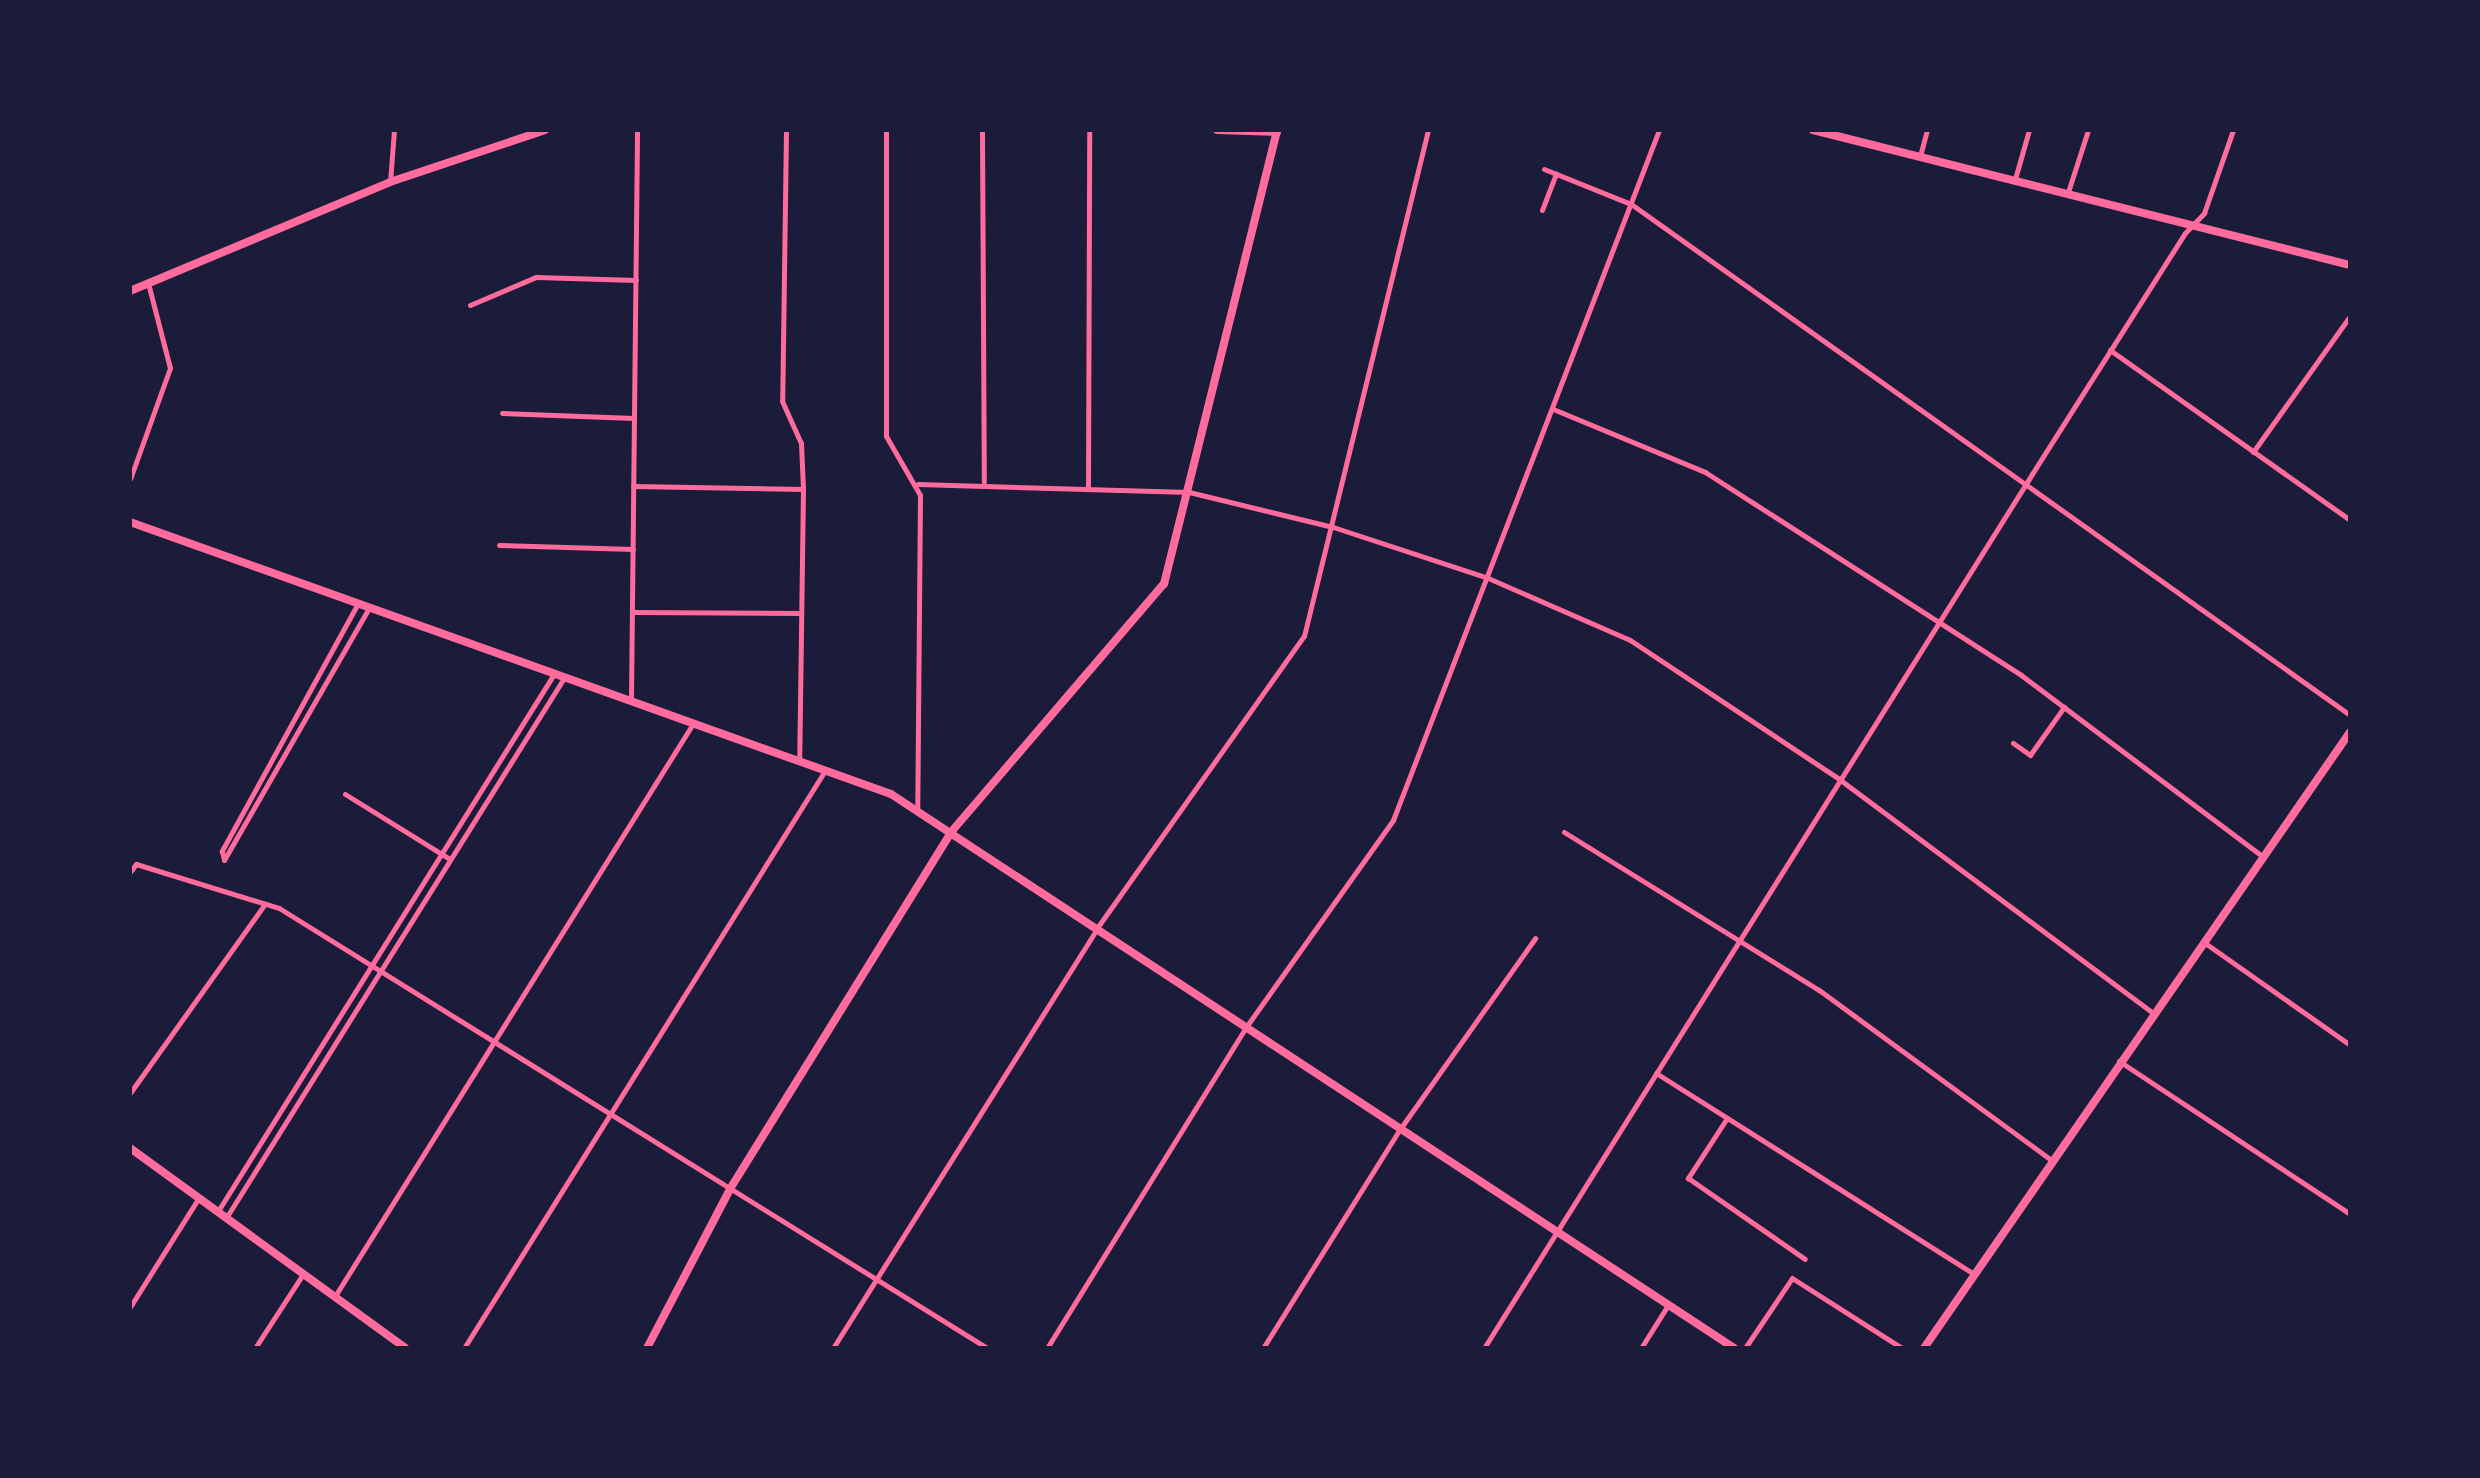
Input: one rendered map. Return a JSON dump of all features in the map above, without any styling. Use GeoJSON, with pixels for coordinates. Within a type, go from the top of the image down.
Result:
{"type":"FeatureCollection","features":[{"type":"Feature","properties":{"kind":"street"},"geometry":{"type":"LineString","coordinates":[[390,182],[394,130]]}},
{"type":"Feature","properties":{"kind":"street"},"geometry":{"type":"LineString","coordinates":[[130,291],[390,182],[545,130]]}},
{"type":"Feature","properties":{"kind":"street"},"geometry":{"type":"LineString","coordinates":[[631,698],[637,130]]}},
{"type":"Feature","properties":{"kind":"street"},"geometry":{"type":"LineString","coordinates":[[786,130],[782,401],[801,443],[799,759]]}},
{"type":"Feature","properties":{"kind":"street"},"geometry":{"type":"LineString","coordinates":[[886,130],[886,436],[918,484],[918,810]]}},
{"type":"Feature","properties":{"kind":"street"},"geometry":{"type":"LineString","coordinates":[[982,130],[984,483]]}},
{"type":"Feature","properties":{"kind":"street"},"geometry":{"type":"LineString","coordinates":[[1088,487],[1089,130]]}},
{"type":"Feature","properties":{"kind":"street"},"geometry":{"type":"LineString","coordinates":[[1217,130],[1290,130]]}},
{"type":"Feature","properties":{"kind":"street"},"geometry":{"type":"LineString","coordinates":[[833,1348],[1097,928],[1304,636],[1428,130]]}},
{"type":"Feature","properties":{"kind":"street"},"geometry":{"type":"LineString","coordinates":[[1047,1348],[1246,1027],[1394,820],[1659,130]]}},
{"type":"Feature","properties":{"kind":"street"},"geometry":{"type":"LineString","coordinates":[[1813,130],[2350,265]]}},
{"type":"Feature","properties":{"kind":"street"},"geometry":{"type":"LineString","coordinates":[[1920,156],[1927,130]]}},
{"type":"Feature","properties":{"kind":"street"},"geometry":{"type":"LineString","coordinates":[[2015,180],[2030,130]]}},
{"type":"Feature","properties":{"kind":"street"},"geometry":{"type":"LineString","coordinates":[[2068,192],[2088,130]]}},
{"type":"Feature","properties":{"kind":"street"},"geometry":{"type":"LineString","coordinates":[[1484,1348],[1937,623],[2195,223],[2233,130]]}},
{"type":"Feature","properties":{"kind":"street"},"geometry":{"type":"LineString","coordinates":[[648,1348],[730,1189],[952,832],[1157,595],[1168,574],[1277,131]]}},
{"type":"Feature","properties":{"kind":"street"},"geometry":{"type":"LineString","coordinates":[[1544,169],[1631,204],[2350,714]]}},
{"type":"Feature","properties":{"kind":"street"},"geometry":{"type":"LineString","coordinates":[[1542,210],[1556,174]]}},
{"type":"Feature","properties":{"kind":"street"},"geometry":{"type":"LineString","coordinates":[[470,305],[536,277],[636,280]]}},
{"type":"Feature","properties":{"kind":"street"},"geometry":{"type":"LineString","coordinates":[[130,479],[170,368],[148,284]]}},
{"type":"Feature","properties":{"kind":"street"},"geometry":{"type":"LineString","coordinates":[[2253,452],[2350,316]]}},
{"type":"Feature","properties":{"kind":"street"},"geometry":{"type":"LineString","coordinates":[[2110,350],[2350,520]]}},
{"type":"Feature","properties":{"kind":"street"},"geometry":{"type":"LineString","coordinates":[[1553,409],[1705,472],[2064,707],[2262,856]]}},
{"type":"Feature","properties":{"kind":"street"},"geometry":{"type":"LineString","coordinates":[[502,413],[634,418]]}},
{"type":"Feature","properties":{"kind":"street"},"geometry":{"type":"LineString","coordinates":[[918,484],[1189,492],[1333,527],[1488,578],[1630,640],[1839,780],[2152,1012]]}},
{"type":"Feature","properties":{"kind":"street"},"geometry":{"type":"LineString","coordinates":[[633,486],[803,489]]}},
{"type":"Feature","properties":{"kind":"street"},"geometry":{"type":"LineString","coordinates":[[130,522],[799,759],[918,810],[1734,1348]]}},
{"type":"Feature","properties":{"kind":"street"},"geometry":{"type":"LineString","coordinates":[[499,545],[634,549]]}},
{"type":"Feature","properties":{"kind":"street"},"geometry":{"type":"LineString","coordinates":[[359,602],[222,851],[224,860],[370,606]]}},
{"type":"Feature","properties":{"kind":"street"},"geometry":{"type":"LineString","coordinates":[[632,612],[801,613]]}},
{"type":"Feature","properties":{"kind":"street"},"geometry":{"type":"LineString","coordinates":[[218,1211],[555,671]]}},
{"type":"Feature","properties":{"kind":"street"},"geometry":{"type":"LineString","coordinates":[[226,1218],[566,675]]}},
{"type":"Feature","properties":{"kind":"street"},"geometry":{"type":"LineString","coordinates":[[2013,743],[2030,755],[2064,707]]}},
{"type":"Feature","properties":{"kind":"street"},"geometry":{"type":"LineString","coordinates":[[335,1296],[694,721]]}},
{"type":"Feature","properties":{"kind":"street"},"geometry":{"type":"LineString","coordinates":[[1924,1348],[2050,1158],[2350,732]]}},
{"type":"Feature","properties":{"kind":"street"},"geometry":{"type":"LineString","coordinates":[[464,1348],[826,770]]}},
{"type":"Feature","properties":{"kind":"street"},"geometry":{"type":"LineString","coordinates":[[345,794],[450,860]]}},
{"type":"Feature","properties":{"kind":"street"},"geometry":{"type":"LineString","coordinates":[[1564,832],[1739,939],[2050,1158]]}},
{"type":"Feature","properties":{"kind":"street"},"geometry":{"type":"LineString","coordinates":[[130,872],[136,864],[265,904],[370,964],[987,1348]]}},
{"type":"Feature","properties":{"kind":"street"},"geometry":{"type":"LineString","coordinates":[[130,1093],[265,904]]}},
{"type":"Feature","properties":{"kind":"street"},"geometry":{"type":"LineString","coordinates":[[1263,1348],[1400,1130],[1535,938]]}},
{"type":"Feature","properties":{"kind":"street"},"geometry":{"type":"LineString","coordinates":[[2202,942],[2350,1044]]}},
{"type":"Feature","properties":{"kind":"street"},"geometry":{"type":"LineString","coordinates":[[2119,1061],[2350,1214]]}},
{"type":"Feature","properties":{"kind":"street"},"geometry":{"type":"LineString","coordinates":[[1656,1073],[1972,1272]]}},
{"type":"Feature","properties":{"kind":"street"},"geometry":{"type":"LineString","coordinates":[[1727,1118],[1688,1178],[1806,1259]]}},
{"type":"Feature","properties":{"kind":"street"},"geometry":{"type":"LineString","coordinates":[[130,1148],[405,1348]]}},
{"type":"Feature","properties":{"kind":"street"},"geometry":{"type":"LineString","coordinates":[[130,1306],[199,1198]]}},
{"type":"Feature","properties":{"kind":"street"},"geometry":{"type":"LineString","coordinates":[[255,1348],[303,1274]]}},
{"type":"Feature","properties":{"kind":"street"},"geometry":{"type":"LineString","coordinates":[[1745,1348],[1792,1278],[1902,1348]]}},
{"type":"Feature","properties":{"kind":"street"},"geometry":{"type":"LineString","coordinates":[[1641,1348],[1668,1305]]}}]}
